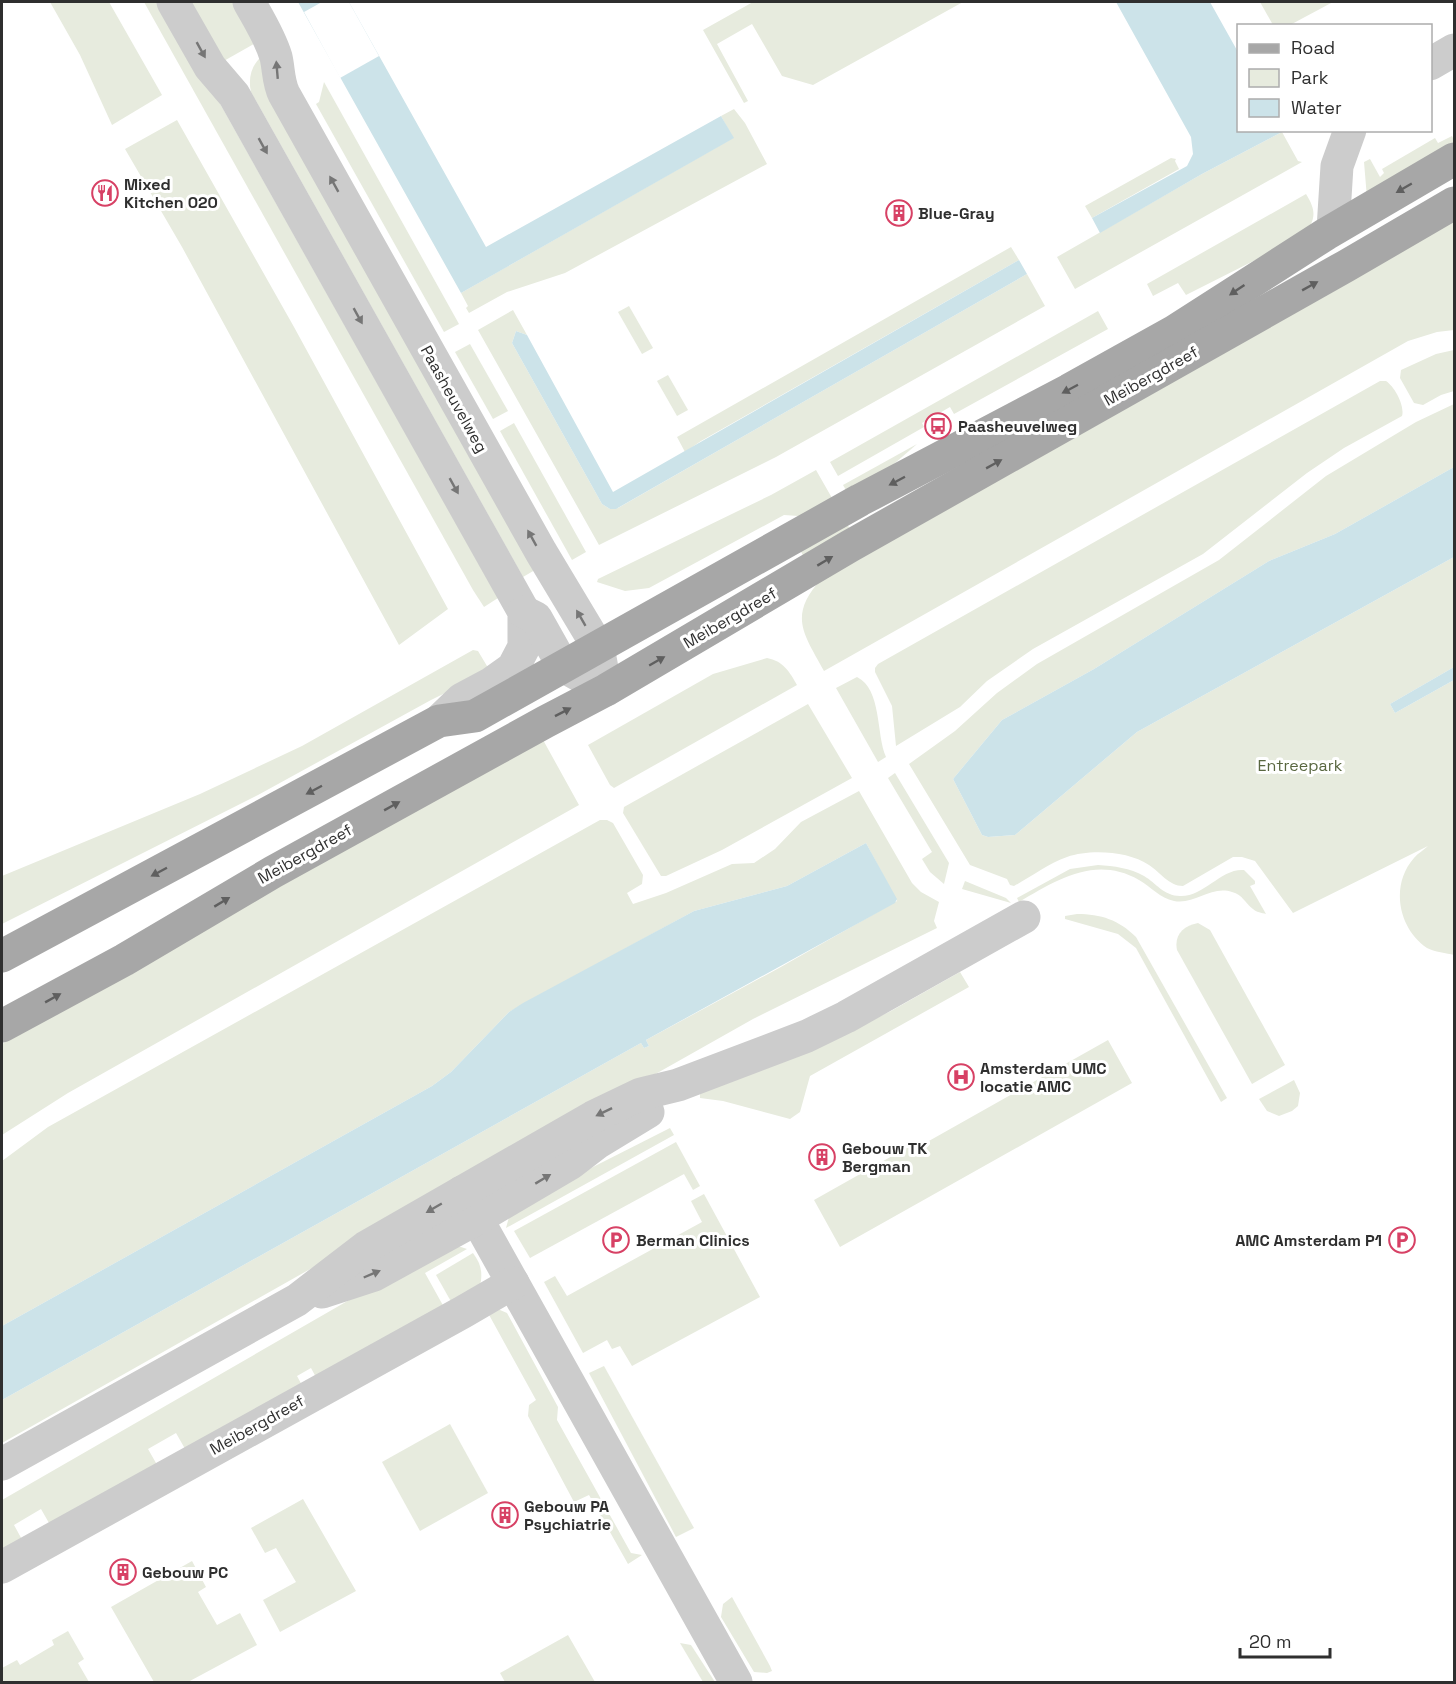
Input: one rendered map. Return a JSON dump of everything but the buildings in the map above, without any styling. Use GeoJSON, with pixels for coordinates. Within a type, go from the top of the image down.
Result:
{"type":"FeatureCollection","features":[{"type":"Feature","properties":{"kind":"main road","name":"Meibergdreef"},"geometry":{"type":"LineString","coordinates":[[2,956],[439,721],[475,716],[860,500],[1069,390],[1175,331],[1333,229],[1455,159]]}},
{"type":"Feature","properties":{"kind":"main road","name":"Meibergdreef"},"geometry":{"type":"LineString","coordinates":[[2,1026],[124,960],[273,872],[606,690],[850,546],[1455,203]]}},
{"type":"Feature","properties":{"kind":"street"},"geometry":{"type":"LineString","coordinates":[[173,2],[210,67],[234,95],[524,612],[524,647],[522,655],[513,668],[492,683],[462,699],[439,721]]}},
{"type":"Feature","properties":{"kind":"street","name":"Paasheuvelweg"},"geometry":{"type":"LineString","coordinates":[[249,2],[271,44],[276,60],[279,85],[549,568],[561,589],[569,596],[598,646],[606,690]]}},
{"type":"Feature","properties":{"kind":"street"},"geometry":{"type":"LineString","coordinates":[[1432,62],[1455,50]]}},
{"type":"Feature","properties":{"kind":"street"},"geometry":{"type":"LineString","coordinates":[[1333,229],[1337,166],[1349,132]]}},
{"type":"Feature","properties":{"kind":"street"},"geometry":{"type":"LineString","coordinates":[[524,612],[536,618],[563,666],[606,690]]}},
{"type":"Feature","properties":{"kind":"street"},"geometry":{"type":"LineString","coordinates":[[2,1464],[297,1300],[374,1275],[470,1205],[571,1162],[639,1116],[671,1101],[678,1085],[807,1035],[846,1017],[1024,917]]}},
{"type":"Feature","properties":{"kind":"street"},"geometry":{"type":"LineString","coordinates":[[470,1205],[736,1683]]}},
{"type":"Feature","properties":{"kind":"street","name":"Meibergdreef"},"geometry":{"type":"LineString","coordinates":[[2,1568],[513,1282]]}},
{"type":"Feature","properties":{"kind":"green space"},"geometry":{"type":"Polygon","coordinates":[[[50,2],[109,2],[162,95],[112,125],[80,55],[50,2]]]}},
{"type":"Feature","properties":{"kind":"green space"},"geometry":{"type":"Polygon","coordinates":[[[144,2],[163,2],[498,598],[484,607],[473,590],[144,2]]]}},
{"type":"Feature","properties":{"kind":"green space"},"geometry":{"type":"Polygon","coordinates":[[[184,2],[239,2],[259,41],[222,62],[184,2]]]}},
{"type":"Feature","properties":{"kind":"green space"},"geometry":{"type":"Polygon","coordinates":[[[753,2],[963,2],[813,85],[782,76],[752,24],[717,44],[748,101],[744,103],[703,30],[753,2]]]}},
{"type":"Feature","properties":{"kind":"green space"},"geometry":{"type":"Polygon","coordinates":[[[1260,2],[1333,2],[1292,24],[1272,24],[1260,2]]]}},
{"type":"Feature","properties":{"kind":"green space"},"geometry":{"type":"Polygon","coordinates":[[[261,57],[540,567],[523,577],[251,92],[251,73],[261,57]]]}},
{"type":"Feature","properties":{"kind":"green space"},"geometry":{"type":"Polygon","coordinates":[[[324,82],[459,324],[444,332],[316,104],[319,102],[324,82]]]}},
{"type":"Feature","properties":{"kind":"green space"},"geometry":{"type":"Polygon","coordinates":[[[734,109],[745,123],[767,164],[565,273],[507,292],[469,313],[461,293],[733,138],[721,116],[734,109]]]}},
{"type":"Feature","properties":{"kind":"green space"},"geometry":{"type":"Polygon","coordinates":[[[177,120],[294,327],[448,609],[399,645],[182,247],[125,149],[177,120]]]}},
{"type":"Feature","properties":{"kind":"green space"},"geometry":{"type":"Polygon","coordinates":[[[1282,132],[1298,161],[1302,162],[1075,289],[1057,257],[1202,174],[1282,132]]]}},
{"type":"Feature","properties":{"kind":"green space"},"geometry":{"type":"Polygon","coordinates":[[[1452,136],[1454,149],[1367,198],[1364,162],[1370,159],[1380,177],[1384,173],[1382,169],[1435,138],[1438,143],[1452,136]]]}},
{"type":"Feature","properties":{"kind":"green space"},"geometry":{"type":"Polygon","coordinates":[[[1171,158],[1176,159],[1179,169],[1092,218],[1085,206],[1171,158]]]}},
{"type":"Feature","properties":{"kind":"green space"},"geometry":{"type":"Polygon","coordinates":[[[1306,194],[1312,207],[1313,217],[1301,237],[1186,295],[1178,283],[1153,296],[1147,284],[1306,194]]]}},
{"type":"Feature","properties":{"kind":"green space"},"geometry":{"type":"Polygon","coordinates":[[[1454,213],[1454,330],[1437,332],[1408,341],[824,671],[802,624],[805,603],[822,578],[1454,213]]]}},
{"type":"Feature","properties":{"kind":"green space"},"geometry":{"type":"Polygon","coordinates":[[[1011,247],[1019,260],[685,452],[677,437],[1011,247]]]}},
{"type":"Feature","properties":{"kind":"green space"},"geometry":{"type":"Polygon","coordinates":[[[1027,274],[1045,306],[776,457],[599,545],[478,330],[513,310],[527,335],[516,331],[512,343],[602,504],[610,509],[618,508],[1027,274]]]}},
{"type":"Feature","properties":{"kind":"green space"},"geometry":{"type":"Polygon","coordinates":[[[629,306],[653,348],[642,354],[618,312],[629,306]]]}},
{"type":"Feature","properties":{"kind":"green space"},"geometry":{"type":"Polygon","coordinates":[[[1098,311],[1108,329],[954,414],[950,407],[922,423],[924,427],[838,476],[830,462],[1098,311]]]}},
{"type":"Feature","properties":{"kind":"green space"},"geometry":{"type":"Polygon","coordinates":[[[470,344],[508,411],[493,419],[455,352],[470,344]]]}},
{"type":"Feature","properties":{"kind":"green space"},"geometry":{"type":"Polygon","coordinates":[[[1454,350],[1454,391],[1423,405],[1414,403],[1400,378],[1401,370],[1436,354],[1454,350]]]}},
{"type":"Feature","properties":{"kind":"green space"},"geometry":{"type":"Polygon","coordinates":[[[668,375],[688,410],[677,416],[657,381],[668,375]]]}},
{"type":"Feature","properties":{"kind":"green space"},"geometry":{"type":"Polygon","coordinates":[[[1380,381],[1386,381],[1396,392],[1401,402],[1402,416],[1344,448],[1307,473],[1203,554],[1033,649],[987,681],[960,707],[896,746],[892,706],[875,672],[878,664],[1380,381]]]}},
{"type":"Feature","properties":{"kind":"green space","name":"Entreepark"},"geometry":{"type":"Polygon","coordinates":[[[1454,404],[1454,467],[1335,534],[1269,561],[1094,669],[1002,720],[953,779],[982,835],[988,837],[1015,835],[1137,732],[1454,557],[1454,667],[1390,704],[1395,713],[1454,680],[1454,955],[1427,948],[1417,939],[1409,929],[1401,906],[1400,893],[1406,869],[1428,846],[1293,913],[1255,861],[1242,857],[1233,857],[1183,886],[1169,881],[1140,860],[1120,854],[1098,852],[1076,854],[1047,866],[1014,886],[1010,885],[1007,879],[970,865],[909,764],[955,731],[997,693],[1037,664],[1219,560],[1326,476],[1416,422],[1454,404]]]}},
{"type":"Feature","properties":{"kind":"green space"},"geometry":{"type":"Polygon","coordinates":[[[514,423],[586,552],[572,560],[500,431],[514,423]]]}},
{"type":"Feature","properties":{"kind":"green space"},"geometry":{"type":"Polygon","coordinates":[[[917,444],[865,489],[850,497],[843,485],[917,444]]]}},
{"type":"Feature","properties":{"kind":"green space"},"geometry":{"type":"Polygon","coordinates":[[[816,470],[836,505],[813,517],[784,515],[649,588],[625,591],[597,582],[598,579],[771,495],[816,470]]]}},
{"type":"Feature","properties":{"kind":"green space"},"geometry":{"type":"Polygon","coordinates":[[[844,518],[853,535],[805,559],[799,548],[844,518]]]}},
{"type":"Feature","properties":{"kind":"green space"},"geometry":{"type":"Polygon","coordinates":[[[473,650],[478,651],[490,671],[431,700],[258,795],[2,924],[2,876],[200,794],[302,746],[473,650]]]}},
{"type":"Feature","properties":{"kind":"green space"},"geometry":{"type":"Polygon","coordinates":[[[767,658],[785,667],[797,685],[614,788],[610,785],[588,745],[713,674],[767,658]]]}},
{"type":"Feature","properties":{"kind":"green space"},"geometry":{"type":"Polygon","coordinates":[[[857,677],[871,691],[875,702],[886,757],[878,762],[836,688],[857,677]]]}},
{"type":"Feature","properties":{"kind":"green space"},"geometry":{"type":"Polygon","coordinates":[[[808,704],[852,778],[722,850],[666,876],[661,876],[623,813],[624,807],[808,704]]]}},
{"type":"Feature","properties":{"kind":"green space"},"geometry":{"type":"Polygon","coordinates":[[[542,738],[579,805],[68,1093],[2,1135],[2,1044],[542,738]]]}},
{"type":"Feature","properties":{"kind":"green space"},"geometry":{"type":"Polygon","coordinates":[[[895,773],[949,863],[944,884],[930,872],[922,859],[932,852],[888,778],[895,773]]]}},
{"type":"Feature","properties":{"kind":"green space"},"geometry":{"type":"Polygon","coordinates":[[[859,791],[912,883],[921,892],[939,902],[934,921],[937,928],[753,1019],[2,1443],[2,1400],[641,1043],[644,1048],[649,1046],[646,1040],[897,901],[866,843],[787,886],[694,911],[509,1012],[451,1072],[432,1086],[2,1326],[2,1161],[48,1127],[600,820],[613,823],[643,875],[642,884],[627,893],[633,904],[666,893],[732,864],[754,863],[775,849],[801,822],[859,791]]]}},
{"type":"Feature","properties":{"kind":"green space"},"geometry":{"type":"Polygon","coordinates":[[[1098,865],[1133,871],[1144,876],[1165,892],[1180,896],[1197,892],[1228,873],[1244,870],[1255,881],[1255,884],[1250,886],[1266,914],[1254,910],[1236,893],[1224,891],[1189,900],[1169,900],[1139,880],[1123,873],[1107,870],[1077,873],[1019,902],[1017,898],[1070,869],[1098,865]]]}},
{"type":"Feature","properties":{"kind":"green space"},"geometry":{"type":"Polygon","coordinates":[[[965,881],[1006,898],[1011,903],[962,889],[965,881]]]}},
{"type":"Feature","properties":{"kind":"green space"},"geometry":{"type":"Polygon","coordinates":[[[1077,914],[1109,919],[1123,926],[1136,937],[1227,1098],[1221,1102],[1136,948],[1118,934],[1065,919],[1065,916],[1077,914]]]}},
{"type":"Feature","properties":{"kind":"green space"},"geometry":{"type":"Polygon","coordinates":[[[1198,923],[1210,930],[1285,1065],[1252,1084],[1177,950],[1177,940],[1181,932],[1188,926],[1198,923]]]}},
{"type":"Feature","properties":{"kind":"green space"},"geometry":{"type":"Polygon","coordinates":[[[960,972],[969,987],[810,1076],[800,1112],[790,1119],[723,1101],[700,1098],[700,1093],[821,1045],[891,1011],[960,972]]]}},
{"type":"Feature","properties":{"kind":"green space"},"geometry":{"type":"Polygon","coordinates":[[[1108,1040],[1132,1083],[840,1247],[814,1200],[917,1142],[920,1146],[1108,1040]]]}},
{"type":"Feature","properties":{"kind":"green space"},"geometry":{"type":"Polygon","coordinates":[[[1294,1080],[1300,1093],[1298,1106],[1279,1116],[1267,1111],[1259,1099],[1294,1080]]]}},
{"type":"Feature","properties":{"kind":"green space"},"geometry":{"type":"Polygon","coordinates":[[[670,1128],[674,1135],[506,1228],[509,1217],[593,1167],[670,1128]]]}},
{"type":"Feature","properties":{"kind":"green space"},"geometry":{"type":"Polygon","coordinates":[[[676,1142],[700,1186],[693,1190],[684,1174],[530,1258],[514,1231],[676,1142]]]}},
{"type":"Feature","properties":{"kind":"green space"},"geometry":{"type":"Polygon","coordinates":[[[704,1194],[760,1297],[632,1366],[620,1346],[612,1349],[607,1340],[583,1353],[544,1282],[555,1276],[567,1296],[702,1222],[691,1201],[704,1194]]]}},
{"type":"Feature","properties":{"kind":"green space"},"geometry":{"type":"Polygon","coordinates":[[[443,1246],[467,1249],[425,1273],[445,1309],[318,1381],[311,1368],[297,1376],[304,1389],[188,1454],[176,1433],[148,1449],[160,1470],[53,1530],[41,1509],[14,1525],[25,1545],[2,1558],[2,1500],[443,1246]]]}},
{"type":"Feature","properties":{"kind":"green space"},"geometry":{"type":"Polygon","coordinates":[[[473,1253],[481,1268],[480,1286],[453,1305],[436,1275],[473,1253]]]}},
{"type":"Feature","properties":{"kind":"green space"},"geometry":{"type":"Polygon","coordinates":[[[493,1310],[507,1313],[558,1407],[557,1420],[631,1553],[642,1555],[628,1564],[589,1495],[574,1502],[528,1416],[529,1405],[536,1400],[488,1313],[493,1310]]]}},
{"type":"Feature","properties":{"kind":"green space"},"geometry":{"type":"Polygon","coordinates":[[[604,1366],[694,1528],[676,1537],[589,1373],[604,1366]]]}},
{"type":"Feature","properties":{"kind":"green space"},"geometry":{"type":"Polygon","coordinates":[[[450,1424],[488,1493],[420,1531],[382,1462],[450,1424]]]}},
{"type":"Feature","properties":{"kind":"green space"},"geometry":{"type":"Polygon","coordinates":[[[303,1499],[356,1591],[280,1632],[263,1600],[296,1582],[276,1548],[265,1553],[251,1528],[303,1499]]]}},
{"type":"Feature","properties":{"kind":"green space"},"geometry":{"type":"Polygon","coordinates":[[[192,1561],[206,1587],[198,1592],[217,1625],[240,1613],[257,1645],[188,1682],[154,1682],[111,1607],[192,1561]]]}},
{"type":"Feature","properties":{"kind":"green space"},"geometry":{"type":"Polygon","coordinates":[[[732,1597],[772,1671],[754,1672],[721,1617],[723,1604],[732,1597]]]}},
{"type":"Feature","properties":{"kind":"green space"},"geometry":{"type":"Polygon","coordinates":[[[68,1631],[84,1659],[78,1663],[89,1682],[2,1682],[2,1668],[17,1660],[20,1665],[54,1645],[52,1640],[68,1631]]]}},
{"type":"Feature","properties":{"kind":"green space"},"geometry":{"type":"Polygon","coordinates":[[[568,1635],[595,1682],[505,1682],[500,1673],[568,1635]]]}},
{"type":"Feature","properties":{"kind":"green space"},"geometry":{"type":"Polygon","coordinates":[[[680,1643],[691,1645],[715,1682],[703,1682],[680,1643]]]}},
{"type":"Feature","properties":{"kind":"water"},"geometry":{"type":"Polygon","coordinates":[[[298,2],[349,2],[486,247],[721,116],[734,138],[461,293],[298,2]]]}},
{"type":"Feature","properties":{"kind":"water"},"geometry":{"type":"Polygon","coordinates":[[[1116,2],[1210,2],[1237,50],[1237,132],[1282,132],[1202,174],[1100,233],[1092,218],[1187,166],[1193,154],[1191,137],[1116,2]]]}},
{"type":"Feature","properties":{"kind":"water"},"geometry":{"type":"Polygon","coordinates":[[[1019,260],[1027,274],[616,509],[610,509],[602,504],[512,343],[516,331],[527,335],[613,492],[1019,260]]]}},
{"type":"Feature","properties":{"kind":"water"},"geometry":{"type":"Polygon","coordinates":[[[1454,467],[1454,557],[1137,732],[1015,835],[988,837],[982,835],[953,779],[1002,720],[1094,669],[1269,561],[1335,534],[1454,467]]]}},
{"type":"Feature","properties":{"kind":"water"},"geometry":{"type":"Polygon","coordinates":[[[1454,667],[1454,680],[1395,713],[1390,704],[1454,667]]]}},
{"type":"Feature","properties":{"kind":"water"},"geometry":{"type":"Polygon","coordinates":[[[866,843],[897,899],[895,903],[646,1040],[649,1046],[644,1048],[641,1043],[2,1400],[2,1326],[432,1086],[451,1072],[509,1012],[523,1003],[694,911],[787,886],[866,843]]]}},
{"type":"Feature","properties":{"kind":"pier"},"geometry":{"type":"Polygon","coordinates":[[[322,2],[349,2],[379,56],[340,78],[304,12],[322,2]]]}},
{"type":"Feature","properties":{"kind":"place","name":"Mixed Kitchen 020"},"geometry":{"type":"Point","coordinates":[105,193]}},
{"type":"Feature","properties":{"kind":"place","name":"Blue-Gray"},"geometry":{"type":"Point","coordinates":[899,213]}},
{"type":"Feature","properties":{"kind":"place","name":"Paasheuvelweg"},"geometry":{"type":"Point","coordinates":[938,426]}},
{"type":"Feature","properties":{"kind":"place","name":"Amsterdam UMC locatie AMC"},"geometry":{"type":"Point","coordinates":[961,1077]}},
{"type":"Feature","properties":{"kind":"place","name":"Gebouw TK Bergman"},"geometry":{"type":"Point","coordinates":[822,1157]}},
{"type":"Feature","properties":{"kind":"place","name":"Berman Clinics"},"geometry":{"type":"Point","coordinates":[616,1240]}},
{"type":"Feature","properties":{"kind":"place","name":"AMC Amsterdam P1"},"geometry":{"type":"Point","coordinates":[1402,1240]}},
{"type":"Feature","properties":{"kind":"place","name":"Gebouw PA Psychiatrie"},"geometry":{"type":"Point","coordinates":[505,1515]}},
{"type":"Feature","properties":{"kind":"place","name":"Gebouw PC"},"geometry":{"type":"Point","coordinates":[123,1572]}}]}
